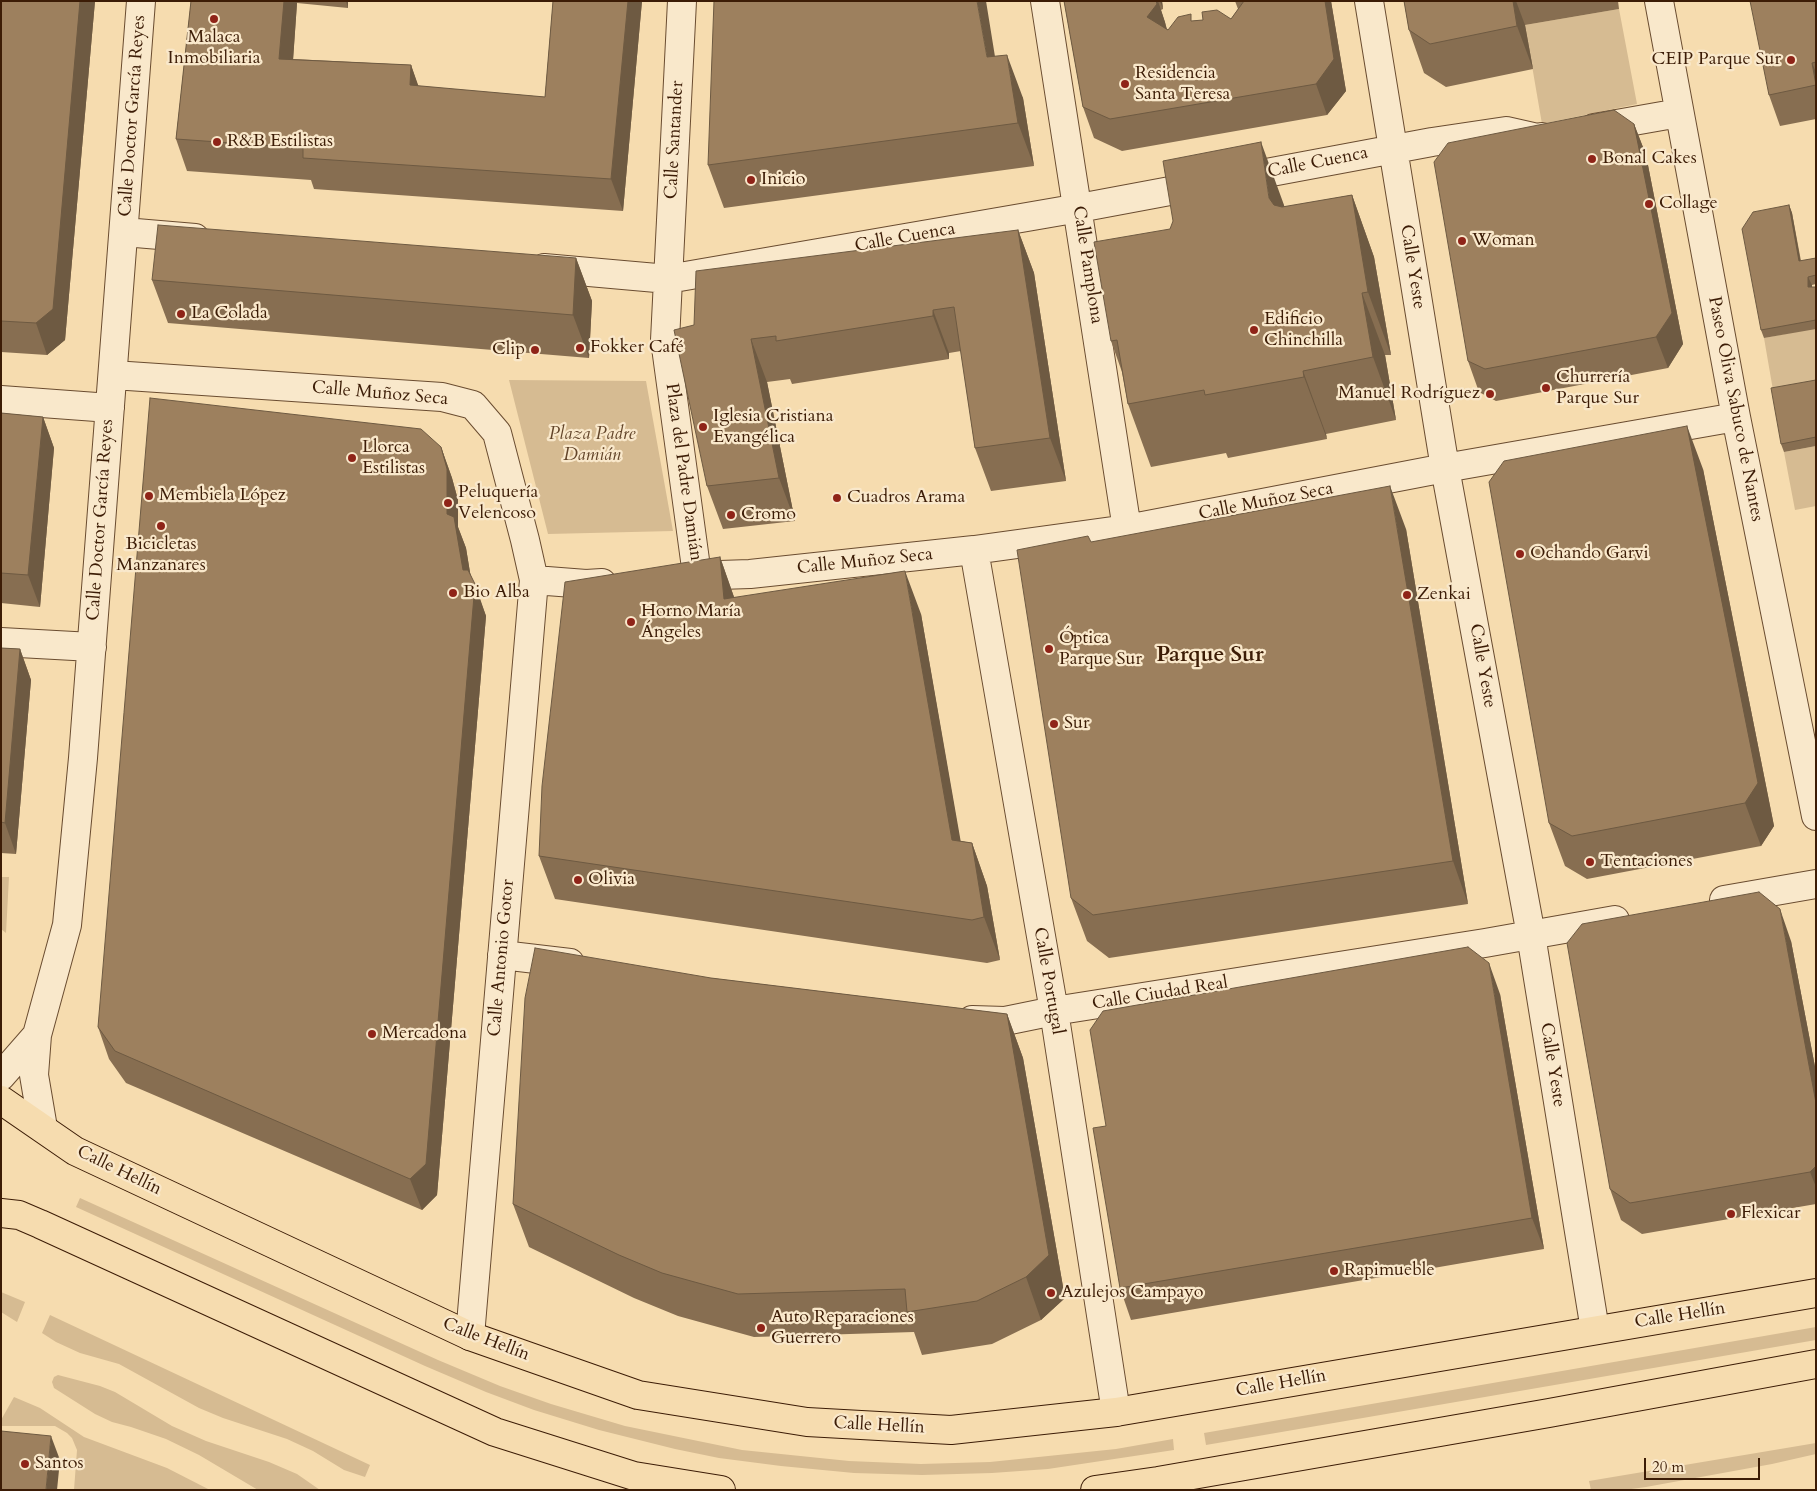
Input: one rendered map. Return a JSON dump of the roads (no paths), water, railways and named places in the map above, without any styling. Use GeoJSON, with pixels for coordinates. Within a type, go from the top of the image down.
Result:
{"type":"FeatureCollection","features":[{"type":"Feature","properties":{"kind":"main road","name":"Calle Hellín"},"geometry":{"type":"LineString","coordinates":[[1,1100],[75,1151],[470,1336],[638,1395],[807,1422],[951,1430],[1116,1412],[1816,1293]]}},
{"type":"Feature","properties":{"kind":"main road"},"geometry":{"type":"LineString","coordinates":[[1,1213],[19,1215],[40,1224],[495,1432],[634,1476],[721,1490]]}},
{"type":"Feature","properties":{"kind":"main road"},"geometry":{"type":"LineString","coordinates":[[1094,1490],[1158,1481],[1549,1413],[1816,1364]]}},
{"type":"Feature","properties":{"kind":"street","name":"Calle Doctor García Reyes"},"geometry":{"type":"LineString","coordinates":[[43,1128],[34,1075],[37,1035],[67,925],[92,647],[141,1]]}},
{"type":"Feature","properties":{"kind":"street","name":"Calle Santander"},"geometry":{"type":"LineString","coordinates":[[668,279],[682,1]]}},
{"type":"Feature","properties":{"kind":"street","name":"Calle Pamplona"},"geometry":{"type":"LineString","coordinates":[[1045,1],[1127,528]]}},
{"type":"Feature","properties":{"kind":"street","name":"Calle Yeste"},"geometry":{"type":"LineString","coordinates":[[1369,1],[1445,468],[1531,936],[1595,1330]]}},
{"type":"Feature","properties":{"kind":"street","name":"Paseo Oliva Sabuco de Nantes"},"geometry":{"type":"LineString","coordinates":[[1659,1],[1736,418],[1816,816]]}},
{"type":"Feature","properties":{"kind":"street","name":"Calle Cuenca"},"geometry":{"type":"LineString","coordinates":[[522,266],[668,279],[1078,208],[1393,149],[1506,131],[1537,138],[1679,113]]}},
{"type":"Feature","properties":{"kind":"street"},"geometry":{"type":"LineString","coordinates":[[124,232],[224,241]]}},
{"type":"Feature","properties":{"kind":"street","name":"Plaza del Padre Damián"},"geometry":{"type":"LineString","coordinates":[[668,279],[665,340],[697,575]]}},
{"type":"Feature","properties":{"kind":"street","name":"Calle Muñoz Seca"},"geometry":{"type":"LineString","coordinates":[[113,376],[442,397],[473,405],[497,433],[534,580]]}},
{"type":"Feature","properties":{"kind":"street"},"geometry":{"type":"LineString","coordinates":[[1,400],[110,408]]}},
{"type":"Feature","properties":{"kind":"street","name":"Calle Muñoz Seca"},"geometry":{"type":"LineString","coordinates":[[669,577],[750,574],[974,550],[1127,528],[1445,468],[1736,418]]}},
{"type":"Feature","properties":{"kind":"street","name":"Calle Portugal"},"geometry":{"type":"LineString","coordinates":[[974,550],[1054,1011],[1116,1412]]}},
{"type":"Feature","properties":{"kind":"street"},"geometry":{"type":"LineString","coordinates":[[534,580],[586,584],[623,581]]}},
{"type":"Feature","properties":{"kind":"street","name":"Calle Antonio Gotor"},"geometry":{"type":"LineString","coordinates":[[470,1336],[534,580]]}},
{"type":"Feature","properties":{"kind":"street"},"geometry":{"type":"LineString","coordinates":[[1,642],[92,647]]}},
{"type":"Feature","properties":{"kind":"street"},"geometry":{"type":"LineString","coordinates":[[1700,905],[1816,884]]}},
{"type":"Feature","properties":{"kind":"street","name":"Calle Ciudad Real"},"geometry":{"type":"LineString","coordinates":[[949,1019],[1005,1021],[1054,1011],[1531,936],[1643,915]]}},
{"type":"Feature","properties":{"kind":"street"},"geometry":{"type":"LineString","coordinates":[[502,955],[590,966]]}},
{"type":"Feature","properties":{"kind":"street","name":"Calle Doctor García Reyes"},"geometry":{"type":"LineString","coordinates":[[1,1076],[37,1035]]}},
{"type":"Feature","properties":{"kind":"place","name":"Malaca Inmobiliaria"},"geometry":{"type":"Point","coordinates":[214,19]}},
{"type":"Feature","properties":{"kind":"place","name":"CEIP Parque Sur"},"geometry":{"type":"Point","coordinates":[1791,60]}},
{"type":"Feature","properties":{"kind":"place","name":"Residencia Santa Teresa"},"geometry":{"type":"Point","coordinates":[1125,84]}},
{"type":"Feature","properties":{"kind":"place","name":"R&B Estilistas"},"geometry":{"type":"Point","coordinates":[217,142]}},
{"type":"Feature","properties":{"kind":"place","name":"Bonal Cakes"},"geometry":{"type":"Point","coordinates":[1592,159]}},
{"type":"Feature","properties":{"kind":"place","name":"Inicio"},"geometry":{"type":"Point","coordinates":[751,180]}},
{"type":"Feature","properties":{"kind":"place","name":"Collage"},"geometry":{"type":"Point","coordinates":[1649,204]}},
{"type":"Feature","properties":{"kind":"place","name":"Woman"},"geometry":{"type":"Point","coordinates":[1462,241]}},
{"type":"Feature","properties":{"kind":"place","name":"La Colada"},"geometry":{"type":"Point","coordinates":[181,314]}},
{"type":"Feature","properties":{"kind":"place","name":"Edificio Chinchilla"},"geometry":{"type":"Point","coordinates":[1254,330]}},
{"type":"Feature","properties":{"kind":"place","name":"Fokker Café"},"geometry":{"type":"Point","coordinates":[580,348]}},
{"type":"Feature","properties":{"kind":"place","name":"Clip"},"geometry":{"type":"Point","coordinates":[535,350]}},
{"type":"Feature","properties":{"kind":"place","name":"Churrería Parque Sur"},"geometry":{"type":"Point","coordinates":[1546,388]}},
{"type":"Feature","properties":{"kind":"place","name":"Manuel Rodríguez"},"geometry":{"type":"Point","coordinates":[1490,394]}},
{"type":"Feature","properties":{"kind":"place","name":"Iglesia Cristiana Evangélica"},"geometry":{"type":"Point","coordinates":[703,427]}},
{"type":"Feature","properties":{"kind":"place","name":"Llorca Estilistas"},"geometry":{"type":"Point","coordinates":[352,458]}},
{"type":"Feature","properties":{"kind":"place","name":"Membiela López"},"geometry":{"type":"Point","coordinates":[149,496]}},
{"type":"Feature","properties":{"kind":"place","name":"Cuadros Arama"},"geometry":{"type":"Point","coordinates":[837,498]}},
{"type":"Feature","properties":{"kind":"place","name":"Peluquería Velencoso"},"geometry":{"type":"Point","coordinates":[448,503]}},
{"type":"Feature","properties":{"kind":"place","name":"Cromo"},"geometry":{"type":"Point","coordinates":[731,515]}},
{"type":"Feature","properties":{"kind":"place","name":"Bicicletas Manzanares"},"geometry":{"type":"Point","coordinates":[161,526]}},
{"type":"Feature","properties":{"kind":"place","name":"Ochando Garvi"},"geometry":{"type":"Point","coordinates":[1520,554]}},
{"type":"Feature","properties":{"kind":"place","name":"Bio Alba"},"geometry":{"type":"Point","coordinates":[453,593]}},
{"type":"Feature","properties":{"kind":"place","name":"Zenkai"},"geometry":{"type":"Point","coordinates":[1407,595]}},
{"type":"Feature","properties":{"kind":"place","name":"Horno María Ángeles"},"geometry":{"type":"Point","coordinates":[631,622]}},
{"type":"Feature","properties":{"kind":"place","name":"Óptica Parque Sur"},"geometry":{"type":"Point","coordinates":[1049,649]}},
{"type":"Feature","properties":{"kind":"place","name":"Sur"},"geometry":{"type":"Point","coordinates":[1054,724]}},
{"type":"Feature","properties":{"kind":"place","name":"Tentaciones"},"geometry":{"type":"Point","coordinates":[1590,862]}},
{"type":"Feature","properties":{"kind":"place","name":"Olivia"},"geometry":{"type":"Point","coordinates":[578,880]}},
{"type":"Feature","properties":{"kind":"place","name":"Mercadona"},"geometry":{"type":"Point","coordinates":[372,1034]}},
{"type":"Feature","properties":{"kind":"place","name":"Flexicar"},"geometry":{"type":"Point","coordinates":[1731,1214]}},
{"type":"Feature","properties":{"kind":"place","name":"Rapimueble"},"geometry":{"type":"Point","coordinates":[1334,1271]}},
{"type":"Feature","properties":{"kind":"place","name":"Azulejos Campayo"},"geometry":{"type":"Point","coordinates":[1051,1293]}},
{"type":"Feature","properties":{"kind":"place","name":"Auto Reparaciones Guerrero"},"geometry":{"type":"Point","coordinates":[761,1328]}},
{"type":"Feature","properties":{"kind":"place","name":"Santos"},"geometry":{"type":"Point","coordinates":[25,1464]}},
{"type":"Feature","properties":{"kind":"district","name":"Parque Sur"},"geometry":{"type":"Point","coordinates":[1210,656]}},
{"type":"Feature","properties":{"kind":"park label","name":"Plaza Padre Damián"},"geometry":{"type":"Point","coordinates":[592,445]}}]}
